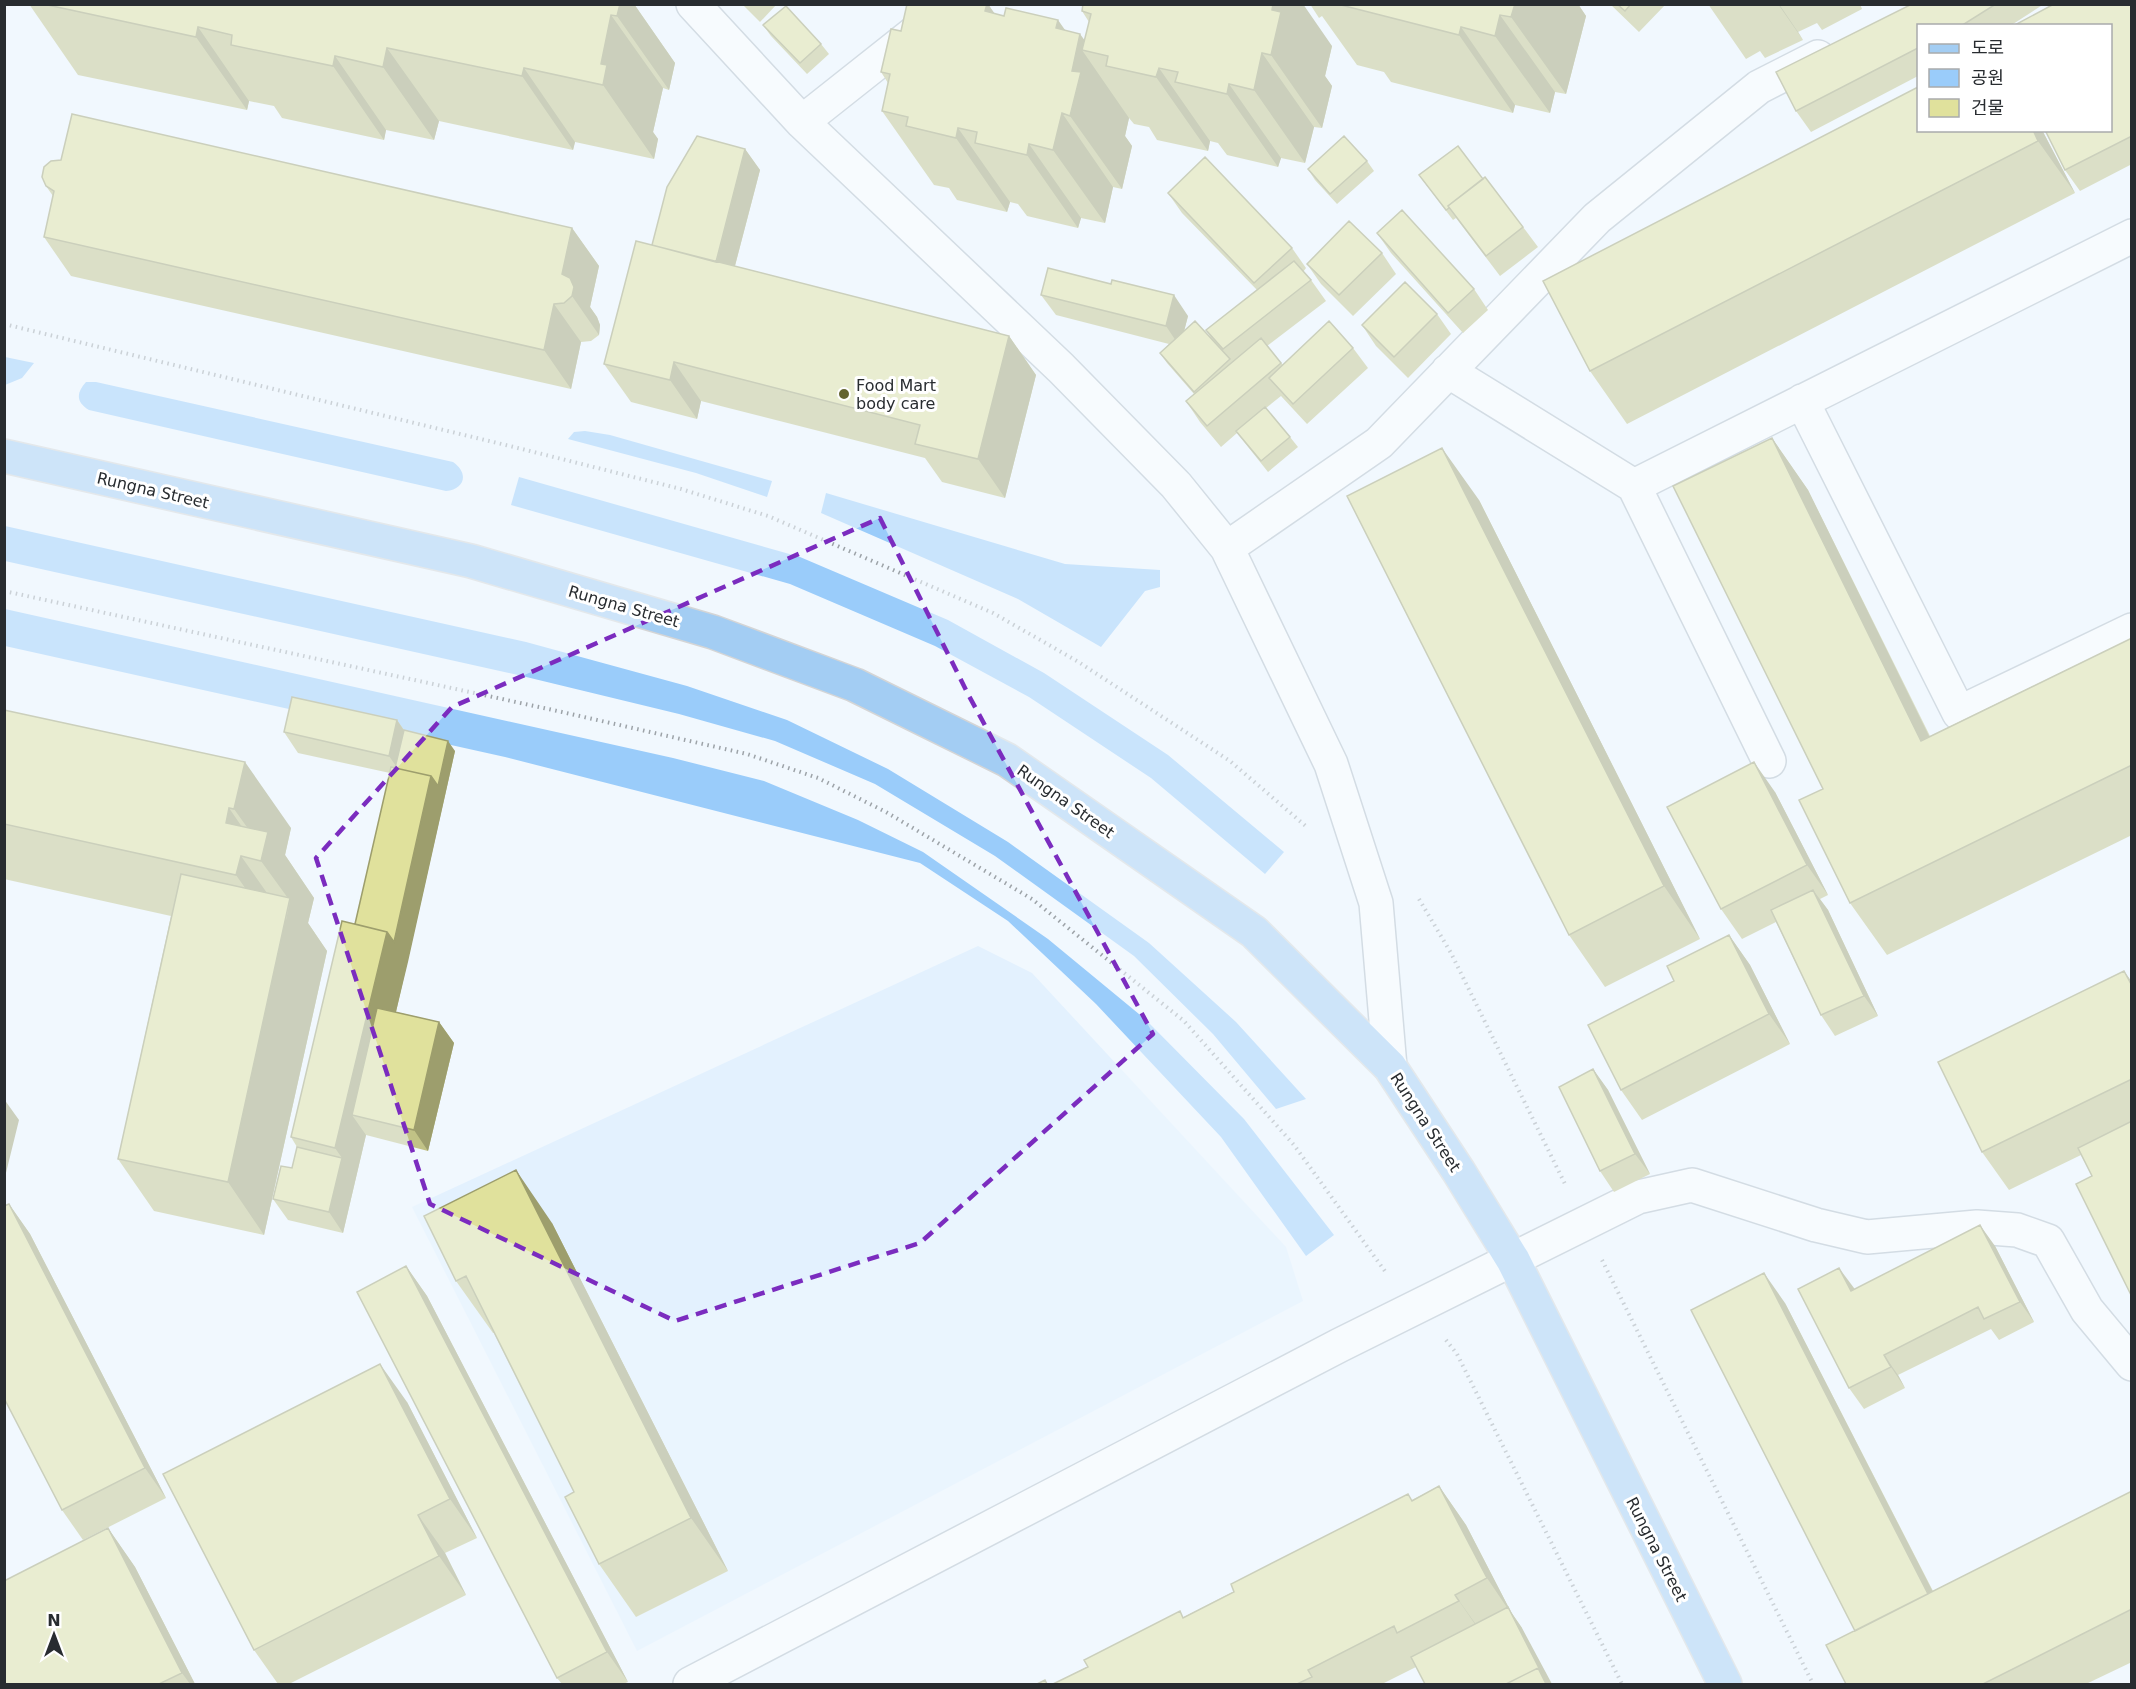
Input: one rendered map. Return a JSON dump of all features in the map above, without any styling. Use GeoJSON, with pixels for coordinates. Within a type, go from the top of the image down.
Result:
{"type":"FeatureCollection","features":[{"type":"Feature","properties":{"kind":"main road","name":"Rungna Street"},"geometry":{"type":"LineString","coordinates":[[4,456],[471,561],[713,632],[855,685],[1006,760],[1254,932],[1390,1067],[1513,1260],[1725,1684]]}},
{"type":"Feature","properties":{"kind":"street"},"geometry":{"type":"LineString","coordinates":[[693,4],[802,122],[1070,376],[1176,485],[1227,548],[1330,764],[1376,903],[1390,1067]]}},
{"type":"Feature","properties":{"kind":"street"},"geometry":{"type":"LineString","coordinates":[[802,122],[951,4]]}},
{"type":"Feature","properties":{"kind":"street"},"geometry":{"type":"LineString","coordinates":[[1227,548],[1379,442],[1597,218],[1759,87],[1840,46]]}},
{"type":"Feature","properties":{"kind":"street"},"geometry":{"type":"LineString","coordinates":[[1634,486],[2132,236]]}},
{"type":"Feature","properties":{"kind":"street"},"geometry":{"type":"LineString","coordinates":[[1448,370],[1634,486],[1769,761]]}},
{"type":"Feature","properties":{"kind":"street"},"geometry":{"type":"LineString","coordinates":[[1802,401],[1959,713],[2132,630]]}},
{"type":"Feature","properties":{"kind":"street"},"geometry":{"type":"LineString","coordinates":[[690,1684],[1419,1306],[1638,1197],[1692,1185],[1816,1225],[1867,1237],[1977,1227],[2017,1230],[2048,1241],[2087,1310],[2132,1364]]}},
{"type":"Feature","properties":{"kind":"path"},"geometry":{"type":"LineString","coordinates":[[4,591],[747,754],[818,778],[876,807],[1032,899],[1184,1021],[1294,1145],[1378,1265],[1419,1306],[1457,1354],[1622,1684]]}},
{"type":"Feature","properties":{"kind":"highlighted area"},"geometry":{"type":"Polygon","coordinates":[[[880,518],[969,696],[1153,1034],[920,1243],[675,1321],[430,1204],[316,858],[452,707],[880,518]]]}},
{"type":"Feature","properties":{"kind":"shaded area"},"geometry":{"type":"Polygon","coordinates":[[[978,946],[1032,973],[1286,1247],[1303,1301],[637,1651],[412,1207],[978,946]]]}},
{"type":"Feature","properties":{"kind":"green space"},"geometry":{"type":"Polygon","coordinates":[[[5,357],[34,363],[22,378],[5,385],[5,357]]]}},
{"type":"Feature","properties":{"kind":"green space"},"geometry":{"type":"Polygon","coordinates":[[[86,382],[96,382],[453,462],[461,471],[463,480],[457,487],[446,491],[89,410],[82,404],[79,397],[80,390],[86,382]]]}},
{"type":"Feature","properties":{"kind":"green space"},"geometry":{"type":"Polygon","coordinates":[[[585,431],[610,435],[772,481],[767,497],[696,473],[568,439],[574,432],[585,431]]]}},
{"type":"Feature","properties":{"kind":"green space"},"geometry":{"type":"Polygon","coordinates":[[[519,477],[800,557],[948,620],[1044,673],[1168,755],[1284,852],[1265,874],[1151,778],[1029,697],[935,646],[790,584],[511,505],[519,477]]]}},
{"type":"Feature","properties":{"kind":"green space"},"geometry":{"type":"Polygon","coordinates":[[[826,493],[1065,564],[1160,570],[1160,587],[1145,591],[1101,647],[1018,599],[821,513],[826,493]]]}},
{"type":"Feature","properties":{"kind":"green space"},"geometry":{"type":"Polygon","coordinates":[[[5,526],[526,642],[687,686],[787,720],[888,769],[1008,842],[1149,943],[1236,1022],[1306,1099],[1276,1109],[1213,1034],[1134,956],[995,856],[875,784],[775,741],[679,714],[518,675],[5,561],[5,526]]]}},
{"type":"Feature","properties":{"kind":"green space"},"geometry":{"type":"Polygon","coordinates":[[[5,609],[673,758],[764,781],[858,820],[923,852],[1048,939],[1145,1019],[1244,1119],[1334,1235],[1306,1256],[1221,1137],[1096,1004],[1008,921],[920,863],[505,757],[5,646],[5,609]]]}},
{"type":"Feature","properties":{"kind":"building"},"geometry":{"type":"Polygon","coordinates":[[[43,4],[620,4],[617,16],[611,15],[601,64],[607,65],[603,85],[524,68],[522,76],[387,48],[383,67],[335,56],[333,66],[231,45],[232,35],[198,27],[196,37],[43,4]]]}},
{"type":"Feature","properties":{"kind":"building"},"geometry":{"type":"Polygon","coordinates":[[[907,4],[987,4],[985,11],[1004,16],[1006,8],[1058,20],[1056,28],[1080,34],[1072,71],[1081,72],[1070,116],[1062,113],[1053,150],[1029,144],[1027,155],[975,143],[977,132],[958,128],[956,138],[906,126],[908,117],[882,111],[890,74],[881,72],[891,29],[901,31],[907,4]]]}},
{"type":"Feature","properties":{"kind":"building"},"geometry":{"type":"Polygon","coordinates":[[[1083,4],[1273,4],[1272,10],[1281,12],[1271,55],[1262,53],[1254,90],[1229,84],[1227,94],[1175,82],[1178,72],[1159,68],[1156,77],[1106,66],[1108,56],[1082,50],[1091,14],[1082,11],[1083,4]]]}},
{"type":"Feature","properties":{"kind":"building"},"geometry":{"type":"Polygon","coordinates":[[[1337,4],[1515,4],[1511,17],[1500,15],[1495,36],[1461,27],[1459,35],[1337,4]]]}},
{"type":"Feature","properties":{"kind":"building"},"geometry":{"type":"Polygon","coordinates":[[[1617,4],[1631,4],[1625,11],[1617,4]]]}},
{"type":"Feature","properties":{"kind":"building"},"geometry":{"type":"Polygon","coordinates":[[[1912,4],[1996,4],[1964,24],[1917,24],[1917,49],[1796,111],[1776,72],[1912,4]]]}},
{"type":"Feature","properties":{"kind":"building"},"geometry":{"type":"Polygon","coordinates":[[[2054,4],[2132,4],[2132,136],[2065,170],[2046,132],[2112,132],[2112,24],[2017,24],[2054,4]]]}},
{"type":"Feature","properties":{"kind":"building"},"geometry":{"type":"Polygon","coordinates":[[[786,6],[821,44],[800,63],[763,25],[786,6]]]}},
{"type":"Feature","properties":{"kind":"building"},"geometry":{"type":"Polygon","coordinates":[[[1917,88],[1917,132],[2034,132],[2038,141],[1590,371],[1543,281],[1917,88]]]}},
{"type":"Feature","properties":{"kind":"building"},"geometry":{"type":"Polygon","coordinates":[[[72,114],[572,228],[562,274],[570,278],[574,287],[572,296],[564,303],[554,304],[544,350],[44,237],[54,191],[46,186],[42,177],[44,167],[51,161],[61,160],[72,114]]]}},
{"type":"Feature","properties":{"kind":"building"},"geometry":{"type":"Polygon","coordinates":[[[697,136],[745,149],[716,262],[652,245],[667,187],[697,136]]]}},
{"type":"Feature","properties":{"kind":"building"},"geometry":{"type":"Polygon","coordinates":[[[1344,136],[1367,161],[1330,194],[1308,169],[1344,136]]]}},
{"type":"Feature","properties":{"kind":"building"},"geometry":{"type":"Polygon","coordinates":[[[1458,146],[1483,179],[1446,210],[1419,175],[1458,146]]]}},
{"type":"Feature","properties":{"kind":"building"},"geometry":{"type":"Polygon","coordinates":[[[1205,157],[1292,248],[1254,283],[1168,193],[1205,157]]]}},
{"type":"Feature","properties":{"kind":"building"},"geometry":{"type":"Polygon","coordinates":[[[1485,177],[1523,227],[1486,256],[1448,206],[1485,177]]]}},
{"type":"Feature","properties":{"kind":"building"},"geometry":{"type":"Polygon","coordinates":[[[1402,210],[1474,289],[1448,313],[1377,233],[1402,210]]]}},
{"type":"Feature","properties":{"kind":"building"},"geometry":{"type":"Polygon","coordinates":[[[1349,221],[1382,253],[1339,295],[1307,264],[1349,221]]]}},
{"type":"Feature","properties":{"kind":"building"},"geometry":{"type":"Polygon","coordinates":[[[636,241],[1009,336],[978,459],[915,444],[920,425],[674,362],[670,380],[604,364],[636,241]]]}},
{"type":"Feature","properties":{"kind":"building"},"geometry":{"type":"Polygon","coordinates":[[[1294,261],[1311,280],[1223,349],[1206,330],[1294,261]]]}},
{"type":"Feature","properties":{"kind":"building"},"geometry":{"type":"Polygon","coordinates":[[[1048,268],[1111,284],[1112,280],[1174,295],[1166,326],[1041,295],[1048,268]]]}},
{"type":"Feature","properties":{"kind":"building"},"geometry":{"type":"Polygon","coordinates":[[[1405,282],[1437,314],[1394,357],[1362,325],[1405,282]]]}},
{"type":"Feature","properties":{"kind":"building"},"geometry":{"type":"Polygon","coordinates":[[[1195,321],[1230,359],[1194,392],[1160,353],[1195,321]]]}},
{"type":"Feature","properties":{"kind":"building"},"geometry":{"type":"Polygon","coordinates":[[[1329,321],[1353,348],[1293,404],[1269,378],[1329,321]]]}},
{"type":"Feature","properties":{"kind":"building"},"geometry":{"type":"Polygon","coordinates":[[[1261,338],[1281,363],[1207,426],[1186,401],[1261,338]]]}},
{"type":"Feature","properties":{"kind":"building"},"geometry":{"type":"Polygon","coordinates":[[[1265,407],[1290,437],[1261,461],[1236,431],[1265,407]]]}},
{"type":"Feature","properties":{"kind":"building"},"geometry":{"type":"Polygon","coordinates":[[[1772,438],[1921,741],[2132,638],[2132,765],[1850,903],[1799,800],[1823,789],[1673,486],[1772,438]]]}},
{"type":"Feature","properties":{"kind":"building"},"geometry":{"type":"Polygon","coordinates":[[[1442,448],[1664,886],[1569,935],[1347,496],[1442,448]]]}},
{"type":"Feature","properties":{"kind":"building"},"geometry":{"type":"Polygon","coordinates":[[[292,697],[397,720],[389,756],[284,732],[292,697]]]}},
{"type":"Feature","properties":{"kind":"building"},"geometry":{"type":"Polygon","coordinates":[[[4,710],[245,762],[234,809],[229,808],[226,823],[268,832],[261,861],[241,856],[236,875],[4,824],[4,710]]]}},
{"type":"Feature","properties":{"kind":"building"},"geometry":{"type":"Polygon","coordinates":[[[404,730],[448,741],[438,786],[431,776],[395,768],[404,730]]]}},
{"type":"Feature","properties":{"kind":"building"},"geometry":{"type":"Polygon","coordinates":[[[1754,762],[1807,865],[1721,909],[1667,807],[1754,762]]]}},
{"type":"Feature","properties":{"kind":"building"},"geometry":{"type":"Polygon","coordinates":[[[391,767],[431,776],[394,942],[387,932],[355,924],[391,767]]]}},
{"type":"Feature","properties":{"kind":"building"},"geometry":{"type":"Polygon","coordinates":[[[181,874],[290,898],[228,1182],[118,1159],[181,874]]]}},
{"type":"Feature","properties":{"kind":"building"},"geometry":{"type":"Polygon","coordinates":[[[1813,890],[1864,996],[1821,1015],[1771,910],[1813,890]]]}},
{"type":"Feature","properties":{"kind":"building"},"geometry":{"type":"Polygon","coordinates":[[[342,921],[387,932],[335,1148],[291,1137],[342,921]]]}},
{"type":"Feature","properties":{"kind":"building"},"geometry":{"type":"Polygon","coordinates":[[[1729,935],[1769,1014],[1621,1090],[1588,1025],[1674,981],[1667,966],[1729,935]]]}},
{"type":"Feature","properties":{"kind":"building"},"geometry":{"type":"Polygon","coordinates":[[[2124,971],[2132,986],[2132,1079],[1982,1152],[1938,1062],[2124,971]]]}},
{"type":"Feature","properties":{"kind":"building"},"geometry":{"type":"Polygon","coordinates":[[[377,1008],[439,1022],[414,1130],[352,1115],[377,1008]]]}},
{"type":"Feature","properties":{"kind":"building"},"geometry":{"type":"Polygon","coordinates":[[[1593,1069],[1635,1154],[1600,1171],[1559,1087],[1593,1069]]]}},
{"type":"Feature","properties":{"kind":"building"},"geometry":{"type":"Polygon","coordinates":[[[2132,1121],[2132,1297],[2076,1184],[2092,1176],[2078,1148],[2132,1121]]]}},
{"type":"Feature","properties":{"kind":"building"},"geometry":{"type":"Polygon","coordinates":[[[297,1147],[342,1158],[329,1212],[273,1199],[281,1166],[292,1168],[297,1147]]]}},
{"type":"Feature","properties":{"kind":"building"},"geometry":{"type":"Polygon","coordinates":[[[516,1170],[691,1518],[599,1564],[565,1497],[574,1492],[466,1276],[456,1281],[424,1216],[516,1170]]]}},
{"type":"Feature","properties":{"kind":"building"},"geometry":{"type":"Polygon","coordinates":[[[9,1204],[145,1468],[62,1510],[4,1398],[4,1206],[9,1204]]]}},
{"type":"Feature","properties":{"kind":"building"},"geometry":{"type":"Polygon","coordinates":[[[1980,1225],[2020,1302],[1984,1319],[1978,1307],[1884,1355],[1891,1367],[1849,1388],[1798,1289],[1839,1268],[1851,1291],[1980,1225]]]}},
{"type":"Feature","properties":{"kind":"building"},"geometry":{"type":"Polygon","coordinates":[[[406,1266],[607,1652],[557,1678],[357,1292],[406,1266]]]}},
{"type":"Feature","properties":{"kind":"building"},"geometry":{"type":"Polygon","coordinates":[[[1764,1273],[1928,1594],[1855,1631],[1691,1310],[1764,1273]]]}},
{"type":"Feature","properties":{"kind":"building"},"geometry":{"type":"Polygon","coordinates":[[[380,1364],[450,1499],[418,1515],[439,1556],[254,1650],[163,1474],[380,1364]]]}},
{"type":"Feature","properties":{"kind":"building"},"geometry":{"type":"Polygon","coordinates":[[[1439,1486],[1487,1578],[1455,1595],[1459,1601],[1397,1633],[1394,1626],[1308,1670],[1312,1677],[1297,1684],[1053,1684],[1088,1667],[1084,1660],[1180,1611],[1183,1618],[1234,1592],[1231,1584],[1408,1494],[1412,1501],[1439,1486]]]}},
{"type":"Feature","properties":{"kind":"building"},"geometry":{"type":"Polygon","coordinates":[[[2132,1491],[2132,1609],[1983,1684],[1846,1684],[1826,1645],[2132,1491]]]}},
{"type":"Feature","properties":{"kind":"building"},"geometry":{"type":"Polygon","coordinates":[[[108,1528],[182,1673],[159,1684],[4,1684],[4,1581],[108,1528]]]}},
{"type":"Feature","properties":{"kind":"building"},"geometry":{"type":"Polygon","coordinates":[[[1508,1607],[1544,1678],[1538,1668],[1506,1684],[1425,1684],[1411,1657],[1508,1607]]]}},
{"type":"Feature","properties":{"kind":"building"},"geometry":{"type":"Polygon","coordinates":[[[1538,1668],[1546,1684],[1506,1684],[1538,1668]]]}},
{"type":"Feature","properties":{"kind":"place","name":"Food Mart body care"},"geometry":{"type":"Point","coordinates":[844,394]}}]}
